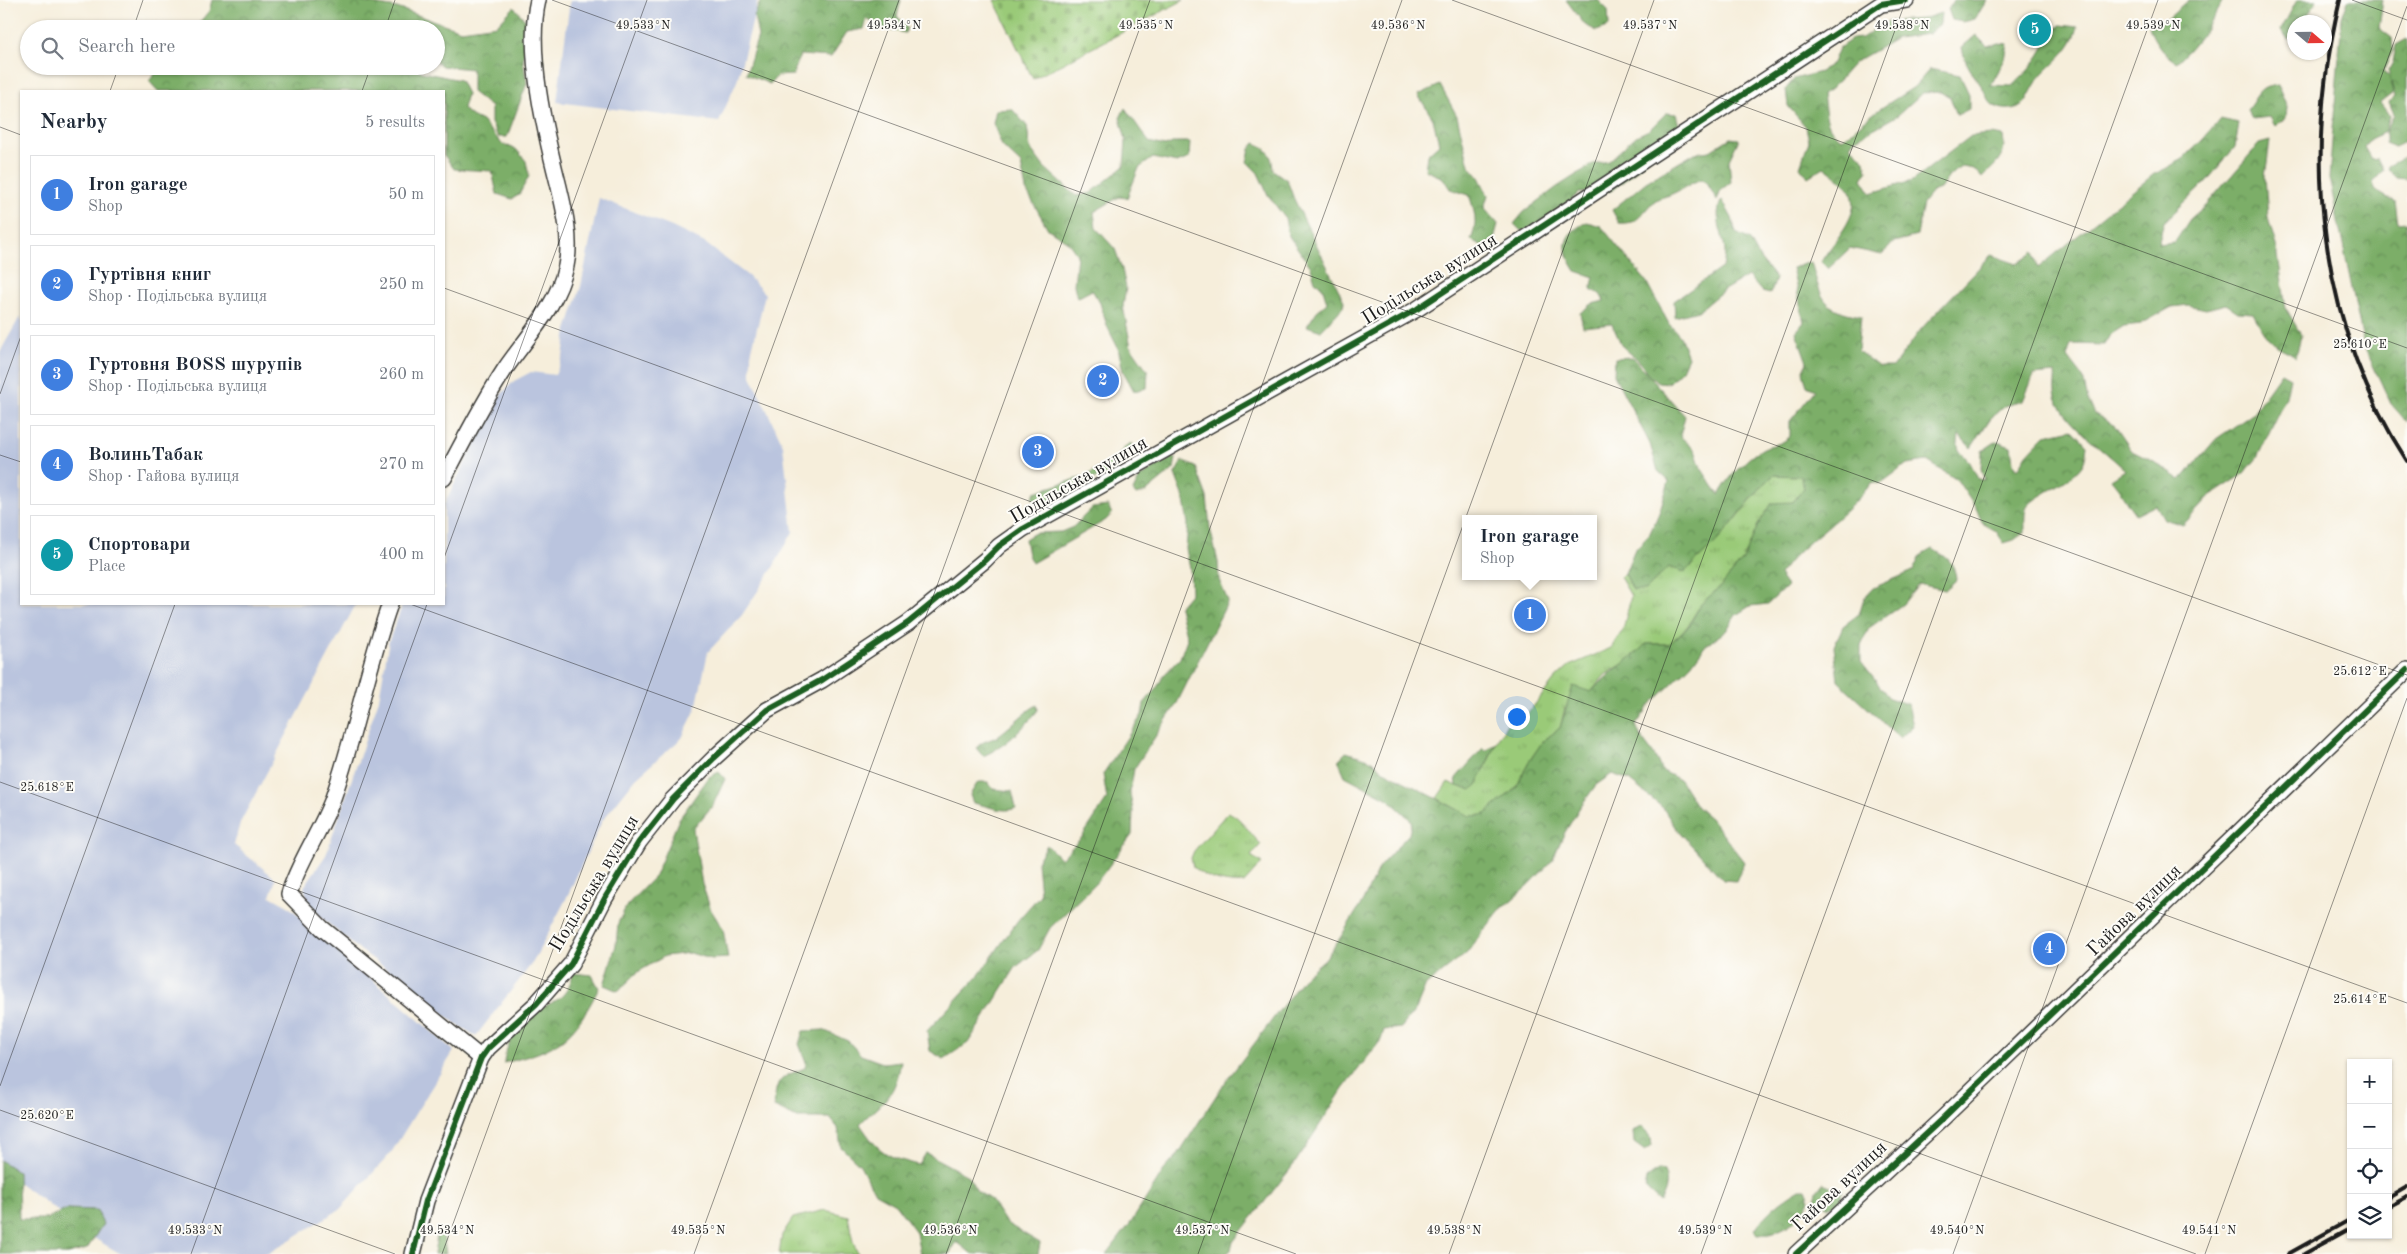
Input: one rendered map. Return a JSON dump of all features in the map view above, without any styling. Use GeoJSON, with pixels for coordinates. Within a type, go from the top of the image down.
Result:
{"type":"FeatureCollection","features":[{"type":"Feature","properties":{"kind":"street"},"geometry":{"type":"LineString","coordinates":[[445,476],[485,402],[555,297],[566,265],[563,201],[536,77],[534,23],[538,0]]}},
{"type":"Feature","properties":{"kind":"street","name":"Подільська вулиця"},"geometry":{"type":"LineString","coordinates":[[413,1254],[426,1201],[481,1058],[488,1048],[536,1004],[571,964],[605,898],[639,842],[673,799],[767,710],[822,680],[908,623],[985,560],[999,546],[1023,529],[1416,309],[1881,4],[1906,0]]}},
{"type":"Feature","properties":{"kind":"street"},"geometry":{"type":"LineString","coordinates":[[390,605],[377,641],[331,801],[315,840],[292,882],[289,894],[322,928],[481,1058]]}},
{"type":"Feature","properties":{"kind":"street","name":"Гайова вулиця"},"geometry":{"type":"LineString","coordinates":[[1796,1254],[1943,1118],[2407,670]]}},
{"type":"Feature","properties":{"kind":"shaded area"},"geometry":{"type":"Polygon","coordinates":[[[570,0],[758,0],[737,81],[719,122],[557,102],[570,0]]]}},
{"type":"Feature","properties":{"kind":"shaded area"},"geometry":{"type":"Polygon","coordinates":[[[599,198],[672,227],[705,243],[748,276],[765,294],[751,354],[751,376],[783,445],[793,532],[771,571],[742,615],[708,652],[696,709],[682,738],[636,778],[602,821],[566,899],[533,962],[476,1036],[456,1024],[406,983],[352,944],[316,913],[308,902],[304,887],[326,855],[379,699],[389,640],[403,605],[445,605],[445,503],[496,400],[514,381],[531,372],[555,375],[563,356],[567,330],[581,286],[599,198]]]}},
{"type":"Feature","properties":{"kind":"shaded area"},"geometry":{"type":"Polygon","coordinates":[[[20,317],[20,605],[355,605],[240,823],[234,845],[276,879],[270,896],[288,906],[454,1051],[391,1153],[340,1209],[267,1254],[121,1254],[97,1240],[0,1169],[0,352],[20,317]]]}},
{"type":"Feature","properties":{"kind":"green space"},"geometry":{"type":"Polygon","coordinates":[[[212,0],[349,0],[397,8],[432,20],[202,20],[209,11],[212,0]]]}},
{"type":"Feature","properties":{"kind":"green space"},"geometry":{"type":"Polygon","coordinates":[[[761,0],[901,0],[897,16],[907,28],[905,33],[884,29],[867,19],[864,29],[847,32],[831,57],[800,55],[793,75],[777,76],[770,84],[746,74],[758,36],[754,16],[761,0]]]}},
{"type":"Feature","properties":{"kind":"green space"},"geometry":{"type":"Polygon","coordinates":[[[994,0],[1184,0],[1033,79],[994,0]]]}},
{"type":"Feature","properties":{"kind":"green space"},"geometry":{"type":"Polygon","coordinates":[[[1566,0],[1598,0],[1608,10],[1609,26],[1597,31],[1585,25],[1566,0]]]}},
{"type":"Feature","properties":{"kind":"green space"},"geometry":{"type":"Polygon","coordinates":[[[1953,0],[1987,0],[1975,19],[1963,22],[1952,20],[1948,9],[1953,0]]]}},
{"type":"Feature","properties":{"kind":"green space"},"geometry":{"type":"Polygon","coordinates":[[[2189,0],[2223,0],[2203,33],[2177,62],[2172,60],[2160,47],[2149,26],[2165,21],[2189,0]]]}},
{"type":"Feature","properties":{"kind":"green space"},"geometry":{"type":"Polygon","coordinates":[[[2297,0],[2317,0],[2308,15],[2289,15],[2297,0]]]}},
{"type":"Feature","properties":{"kind":"green space"},"geometry":{"type":"Polygon","coordinates":[[[2348,0],[2383,0],[2379,28],[2392,38],[2393,50],[2383,72],[2390,77],[2388,71],[2393,62],[2396,45],[2407,39],[2407,141],[2395,147],[2385,143],[2385,134],[2394,114],[2389,102],[2395,97],[2390,78],[2393,93],[2380,103],[2390,116],[2385,132],[2370,139],[2364,147],[2371,159],[2377,158],[2383,170],[2373,183],[2376,191],[2395,202],[2398,223],[2407,222],[2407,422],[2391,404],[2364,346],[2329,178],[2342,17],[2348,0]]]}},
{"type":"Feature","properties":{"kind":"green space"},"geometry":{"type":"Polygon","coordinates":[[[514,7],[529,24],[523,61],[527,83],[507,137],[498,137],[491,123],[491,107],[472,92],[472,69],[445,66],[445,24],[461,30],[497,25],[514,7]]]}},
{"type":"Feature","properties":{"kind":"green space"},"geometry":{"type":"Polygon","coordinates":[[[1941,13],[1940,24],[1928,34],[1897,38],[1855,62],[1831,89],[1823,94],[1829,125],[1836,135],[1842,139],[1878,110],[1914,87],[1930,69],[1960,75],[1969,94],[1969,109],[1957,115],[1950,97],[1941,92],[1922,93],[1898,115],[1854,140],[1850,146],[1865,160],[1867,171],[1862,179],[1871,193],[1912,181],[1971,136],[1991,134],[2003,136],[2002,155],[1982,178],[1974,169],[1962,167],[1950,175],[1940,189],[1932,192],[1923,203],[1917,236],[1894,242],[1882,255],[1850,248],[1828,269],[1821,262],[1850,218],[1853,209],[1853,199],[1845,184],[1824,167],[1808,177],[1800,167],[1809,141],[1806,127],[1788,106],[1786,89],[1794,79],[1820,72],[1833,63],[1839,48],[1852,39],[1862,38],[1890,21],[1923,19],[1941,13]]]}},
{"type":"Feature","properties":{"kind":"green space"},"geometry":{"type":"Polygon","coordinates":[[[2287,19],[2287,38],[2281,30],[2287,19]]]}},
{"type":"Feature","properties":{"kind":"green space"},"geometry":{"type":"Polygon","coordinates":[[[2060,25],[2078,27],[2068,48],[2035,84],[2026,101],[2013,109],[2002,109],[1993,105],[1972,73],[1962,47],[1976,35],[1987,46],[1999,43],[2008,44],[2005,59],[1991,85],[2012,86],[2034,64],[2052,33],[2060,25]]]}},
{"type":"Feature","properties":{"kind":"green space"},"geometry":{"type":"Polygon","coordinates":[[[154,75],[436,75],[460,80],[467,94],[463,108],[468,114],[482,121],[502,144],[516,149],[526,161],[529,176],[519,195],[512,199],[497,194],[492,171],[454,169],[445,156],[445,90],[157,90],[149,81],[154,75]]]}},
{"type":"Feature","properties":{"kind":"green space"},"geometry":{"type":"Polygon","coordinates":[[[1440,85],[1457,116],[1469,165],[1479,177],[1488,195],[1484,208],[1498,224],[1493,243],[1485,247],[1471,240],[1475,218],[1469,195],[1450,189],[1443,178],[1425,170],[1427,155],[1439,144],[1433,119],[1418,95],[1440,85]]]}},
{"type":"Feature","properties":{"kind":"green space"},"geometry":{"type":"Polygon","coordinates":[[[2278,85],[2287,107],[2286,118],[2275,126],[2270,117],[2252,119],[2247,110],[2259,93],[2266,88],[2278,85]]]}},
{"type":"Feature","properties":{"kind":"green space"},"geometry":{"type":"Polygon","coordinates":[[[1125,108],[1149,142],[1165,146],[1175,142],[1190,142],[1189,158],[1177,163],[1153,158],[1139,168],[1127,198],[1119,197],[1094,212],[1096,228],[1115,249],[1122,269],[1126,288],[1123,306],[1131,347],[1148,371],[1147,388],[1134,391],[1123,371],[1118,348],[1107,326],[1100,303],[1092,290],[1077,298],[1074,285],[1077,255],[1068,242],[1048,229],[1026,190],[1021,164],[1002,146],[993,123],[996,110],[1012,109],[1027,126],[1030,148],[1044,167],[1076,196],[1091,193],[1124,166],[1126,140],[1120,118],[1125,108]]]}},
{"type":"Feature","properties":{"kind":"green space"},"geometry":{"type":"Polygon","coordinates":[[[1666,113],[1676,114],[1680,129],[1630,176],[1611,191],[1579,193],[1540,228],[1521,231],[1514,224],[1524,212],[1557,187],[1593,164],[1609,161],[1636,136],[1649,130],[1666,113]]]}},
{"type":"Feature","properties":{"kind":"green space"},"geometry":{"type":"Polygon","coordinates":[[[2220,119],[2239,123],[2235,147],[2205,183],[2164,222],[2158,244],[2175,242],[2190,219],[2206,205],[2259,144],[2270,141],[2265,177],[2268,218],[2277,249],[2286,308],[2301,335],[2296,357],[2272,342],[2253,313],[2238,312],[2226,304],[2206,309],[2188,305],[2172,307],[2141,324],[2124,326],[2110,335],[2104,345],[2071,344],[2067,357],[2083,378],[2088,400],[2095,414],[2115,426],[2132,451],[2154,462],[2181,480],[2216,439],[2251,415],[2281,373],[2290,378],[2286,397],[2257,458],[2244,474],[2209,497],[2183,525],[2164,519],[2156,505],[2136,515],[2111,479],[2125,470],[2084,434],[2065,412],[2058,402],[2055,392],[2055,373],[2034,375],[2023,401],[2004,406],[1990,419],[1971,448],[1959,435],[1959,450],[1969,462],[1978,479],[1984,480],[1981,468],[1982,451],[1997,441],[2011,446],[2013,463],[2018,469],[2027,454],[2045,435],[2072,429],[2087,445],[2084,462],[2078,471],[2029,504],[2025,511],[2025,532],[2014,540],[2004,543],[1996,531],[1982,523],[1977,510],[1957,480],[1927,461],[1907,464],[1880,484],[1872,482],[1851,507],[1789,562],[1779,575],[1787,586],[1768,604],[1750,606],[1736,615],[1726,631],[1705,646],[1691,665],[1650,705],[1636,725],[1641,737],[1655,756],[1661,770],[1680,780],[1697,807],[1711,819],[1744,862],[1736,881],[1723,880],[1675,827],[1663,808],[1629,780],[1612,774],[1596,785],[1580,807],[1564,834],[1552,861],[1529,885],[1499,911],[1466,954],[1426,985],[1416,1009],[1401,1028],[1384,1030],[1381,1040],[1343,1089],[1295,1163],[1233,1242],[1231,1250],[1226,1254],[1107,1254],[1132,1221],[1164,1170],[1177,1156],[1221,1088],[1305,976],[1325,959],[1340,938],[1363,901],[1379,867],[1409,834],[1412,821],[1388,799],[1345,776],[1338,760],[1346,752],[1369,759],[1386,772],[1470,816],[1484,815],[1516,788],[1530,760],[1543,741],[1560,728],[1573,686],[1591,692],[1646,644],[1669,644],[1688,627],[1701,604],[1721,586],[1743,560],[1758,525],[1772,503],[1793,502],[1804,488],[1801,476],[1774,475],[1721,536],[1685,572],[1668,567],[1646,590],[1633,590],[1625,573],[1634,551],[1650,533],[1659,513],[1669,481],[1658,471],[1650,444],[1614,375],[1615,358],[1632,357],[1685,416],[1680,436],[1695,450],[1701,468],[1719,495],[1732,475],[1749,458],[1766,447],[1783,442],[1790,436],[1790,421],[1815,390],[1807,386],[1803,373],[1807,362],[1796,332],[1804,322],[1792,268],[1811,262],[1825,300],[1837,310],[1861,316],[1858,351],[1879,367],[1893,367],[1922,328],[1991,255],[2017,264],[2034,252],[2038,268],[2154,174],[2183,158],[2205,137],[2220,119]]]}},
{"type":"Feature","properties":{"kind":"green space"},"geometry":{"type":"Polygon","coordinates":[[[1730,138],[1739,139],[1729,160],[1731,182],[1721,190],[1717,201],[1709,186],[1702,179],[1656,200],[1636,220],[1619,223],[1612,210],[1646,182],[1695,153],[1710,151],[1730,138]]]}},
{"type":"Feature","properties":{"kind":"green space"},"geometry":{"type":"Polygon","coordinates":[[[1255,143],[1267,150],[1271,157],[1273,170],[1287,180],[1294,199],[1344,301],[1343,307],[1321,331],[1307,326],[1317,311],[1327,303],[1323,289],[1315,281],[1311,267],[1288,235],[1285,218],[1268,195],[1258,173],[1247,162],[1250,149],[1255,143]]]}},
{"type":"Feature","properties":{"kind":"green space"},"geometry":{"type":"Polygon","coordinates":[[[2407,156],[2407,179],[2396,178],[2388,170],[2387,166],[2407,156]]]}},
{"type":"Feature","properties":{"kind":"green space"},"geometry":{"type":"Polygon","coordinates":[[[1722,200],[1732,218],[1736,233],[1749,239],[1760,259],[1776,279],[1770,294],[1762,292],[1748,276],[1724,290],[1698,311],[1675,317],[1674,301],[1723,267],[1725,251],[1718,219],[1719,206],[1722,200]]]}},
{"type":"Feature","properties":{"kind":"green space"},"geometry":{"type":"Polygon","coordinates":[[[1587,222],[1601,226],[1646,281],[1669,324],[1680,336],[1688,357],[1682,370],[1669,383],[1658,382],[1648,375],[1642,364],[1622,346],[1612,324],[1583,327],[1580,313],[1592,304],[1604,301],[1600,294],[1591,289],[1594,277],[1576,271],[1568,255],[1566,243],[1572,232],[1587,222]]]}},
{"type":"Feature","properties":{"kind":"green space"},"geometry":{"type":"Polygon","coordinates":[[[1131,443],[1136,452],[1102,477],[1088,478],[1054,500],[1039,501],[1032,498],[1035,492],[1086,476],[1111,460],[1115,460],[1122,450],[1131,443]]]}},
{"type":"Feature","properties":{"kind":"green space"},"geometry":{"type":"Polygon","coordinates":[[[1172,457],[1176,458],[1174,469],[1146,492],[1136,495],[1133,491],[1140,477],[1172,457]]]}},
{"type":"Feature","properties":{"kind":"green space"},"geometry":{"type":"Polygon","coordinates":[[[1182,461],[1196,467],[1207,497],[1210,528],[1218,562],[1219,580],[1228,601],[1176,705],[1134,769],[1130,793],[1133,811],[1132,835],[1096,883],[1050,928],[1038,950],[1016,967],[968,1043],[944,1059],[930,1051],[927,1031],[979,975],[1018,920],[1040,895],[1037,862],[1047,845],[1061,859],[1082,837],[1107,799],[1103,774],[1142,715],[1144,703],[1155,691],[1164,675],[1180,658],[1187,639],[1179,607],[1191,593],[1190,569],[1186,549],[1188,524],[1183,495],[1175,474],[1182,461]]]}},
{"type":"Feature","properties":{"kind":"green space"},"geometry":{"type":"Polygon","coordinates":[[[1774,475],[1801,476],[1804,488],[1793,502],[1758,525],[1743,560],[1721,586],[1701,604],[1687,627],[1669,644],[1646,644],[1631,659],[1605,675],[1591,692],[1565,708],[1560,728],[1543,741],[1530,760],[1516,788],[1484,815],[1470,817],[1437,798],[1448,782],[1457,786],[1485,769],[1496,743],[1507,724],[1521,722],[1555,679],[1569,666],[1611,648],[1623,630],[1631,596],[1620,577],[1625,573],[1633,590],[1668,567],[1685,572],[1721,536],[1774,475]]]}},
{"type":"Feature","properties":{"kind":"green space"},"geometry":{"type":"Polygon","coordinates":[[[1108,506],[1112,514],[1106,520],[1032,563],[1028,555],[1025,539],[1035,533],[1061,532],[1073,527],[1092,508],[1108,506]]]}},
{"type":"Feature","properties":{"kind":"green space"},"geometry":{"type":"Polygon","coordinates":[[[1932,549],[1942,554],[1949,561],[1954,569],[1956,580],[1945,590],[1919,584],[1903,604],[1869,628],[1861,645],[1861,662],[1889,698],[1908,704],[1913,726],[1900,738],[1838,681],[1834,646],[1843,626],[1859,614],[1864,598],[1873,588],[1913,571],[1920,556],[1932,549]]]}},
{"type":"Feature","properties":{"kind":"green space"},"geometry":{"type":"Polygon","coordinates":[[[1037,705],[1038,710],[1026,724],[999,748],[983,756],[976,748],[983,742],[996,737],[1037,705]]]}},
{"type":"Feature","properties":{"kind":"green space"},"geometry":{"type":"Polygon","coordinates":[[[1496,743],[1477,785],[1471,790],[1457,786],[1456,778],[1483,748],[1485,751],[1496,743]]]}},
{"type":"Feature","properties":{"kind":"green space"},"geometry":{"type":"Polygon","coordinates":[[[719,772],[725,779],[713,805],[693,829],[702,884],[711,910],[723,929],[728,958],[711,959],[690,953],[665,956],[638,972],[618,991],[604,985],[616,945],[618,923],[627,905],[655,876],[679,819],[709,777],[719,772]]]}},
{"type":"Feature","properties":{"kind":"green space"},"geometry":{"type":"Polygon","coordinates":[[[978,782],[988,782],[993,789],[1012,791],[1016,808],[1000,810],[973,803],[970,795],[978,782]]]}},
{"type":"Feature","properties":{"kind":"green space"},"geometry":{"type":"Polygon","coordinates":[[[1228,812],[1238,818],[1261,844],[1251,856],[1262,863],[1244,883],[1217,880],[1204,875],[1193,867],[1191,858],[1194,851],[1228,812]]]}},
{"type":"Feature","properties":{"kind":"green space"},"geometry":{"type":"Polygon","coordinates":[[[573,973],[592,975],[599,988],[581,1019],[563,1039],[552,1047],[539,1053],[504,1063],[507,1049],[517,1029],[533,1013],[563,995],[567,990],[573,973]]]}},
{"type":"Feature","properties":{"kind":"green space"},"geometry":{"type":"Polygon","coordinates":[[[823,1030],[848,1041],[861,1055],[883,1063],[901,1061],[899,1074],[892,1091],[860,1124],[873,1142],[891,1156],[919,1165],[926,1153],[968,1176],[977,1191],[991,1200],[1006,1223],[1040,1243],[1038,1254],[972,1254],[957,1242],[949,1254],[920,1254],[916,1232],[895,1204],[875,1193],[860,1165],[841,1147],[838,1128],[830,1118],[797,1118],[774,1107],[776,1091],[780,1081],[784,1077],[805,1068],[806,1062],[799,1044],[803,1031],[823,1030]]]}},
{"type":"Feature","properties":{"kind":"green space"},"geometry":{"type":"Polygon","coordinates":[[[1643,1126],[1651,1139],[1652,1146],[1645,1151],[1634,1143],[1633,1132],[1643,1126]]]}},
{"type":"Feature","properties":{"kind":"green space"},"geometry":{"type":"Polygon","coordinates":[[[0,1160],[18,1172],[19,1219],[46,1219],[68,1209],[97,1210],[103,1224],[87,1249],[68,1254],[0,1254],[0,1160]]]}},
{"type":"Feature","properties":{"kind":"green space"},"geometry":{"type":"Polygon","coordinates":[[[1658,1170],[1664,1171],[1667,1183],[1660,1202],[1645,1188],[1647,1178],[1658,1170]]]}},
{"type":"Feature","properties":{"kind":"green space"},"geometry":{"type":"Polygon","coordinates":[[[1823,1183],[1843,1191],[1839,1204],[1827,1207],[1815,1200],[1817,1191],[1823,1183]]]}},
{"type":"Feature","properties":{"kind":"green space"},"geometry":{"type":"Polygon","coordinates":[[[1800,1189],[1806,1189],[1810,1199],[1801,1214],[1782,1229],[1757,1235],[1755,1229],[1770,1211],[1800,1189]]]}},
{"type":"Feature","properties":{"kind":"green space"},"geometry":{"type":"Polygon","coordinates":[[[825,1210],[848,1216],[853,1242],[858,1254],[779,1254],[782,1235],[793,1218],[825,1210]]]}},
{"type":"Feature","properties":{"kind":"green space"},"geometry":{"type":"Polygon","coordinates":[[[443,1234],[446,1254],[434,1254],[437,1235],[443,1234]]]}},
{"type":"Feature","properties":{"kind":"railway"},"geometry":{"type":"LineString","coordinates":[[2340,0],[2328,59],[2322,119],[2321,178],[2326,238],[2337,296],[2354,353],[2377,408],[2407,461]]}},
{"type":"Feature","properties":{"kind":"railway"},"geometry":{"type":"LineString","coordinates":[[2392,1196],[2407,1187]]}},
{"type":"Feature","properties":{"kind":"railway"},"geometry":{"type":"LineString","coordinates":[[2392,1205],[2407,1197]]}},
{"type":"Feature","properties":{"kind":"railway"},"geometry":{"type":"LineString","coordinates":[[2288,1254],[2347,1221]]}},
{"type":"Feature","properties":{"kind":"railway"},"geometry":{"type":"LineString","coordinates":[[2304,1254],[2347,1230]]}},
{"type":"Feature","properties":{"kind":"cycle path"},"geometry":{"type":"LineString","coordinates":[[413,1254],[426,1201],[481,1058],[488,1048],[536,1004],[571,964],[605,898],[639,842],[673,799],[714,758],[767,710],[822,680],[908,623],[985,560],[999,546],[1023,529],[1417,309],[1881,4],[1906,0]]}},
{"type":"Feature","properties":{"kind":"cycle path"},"geometry":{"type":"LineString","coordinates":[[1796,1254],[1943,1118],[2407,670]]}},
{"type":"Feature","properties":{"kind":"place","name":"Спортовари"},"geometry":{"type":"Point","coordinates":[2035,30]}},
{"type":"Feature","properties":{"kind":"place","name":"Гуртівня книг"},"geometry":{"type":"Point","coordinates":[1103,381]}},
{"type":"Feature","properties":{"kind":"place","name":"Гуртовня BOSS шурупів"},"geometry":{"type":"Point","coordinates":[1038,452]}},
{"type":"Feature","properties":{"kind":"place","name":"Iron garage"},"geometry":{"type":"Point","coordinates":[1530,615]}},
{"type":"Feature","properties":{"kind":"place","name":"ВолиньТабак"},"geometry":{"type":"Point","coordinates":[2049,949]}}]}
